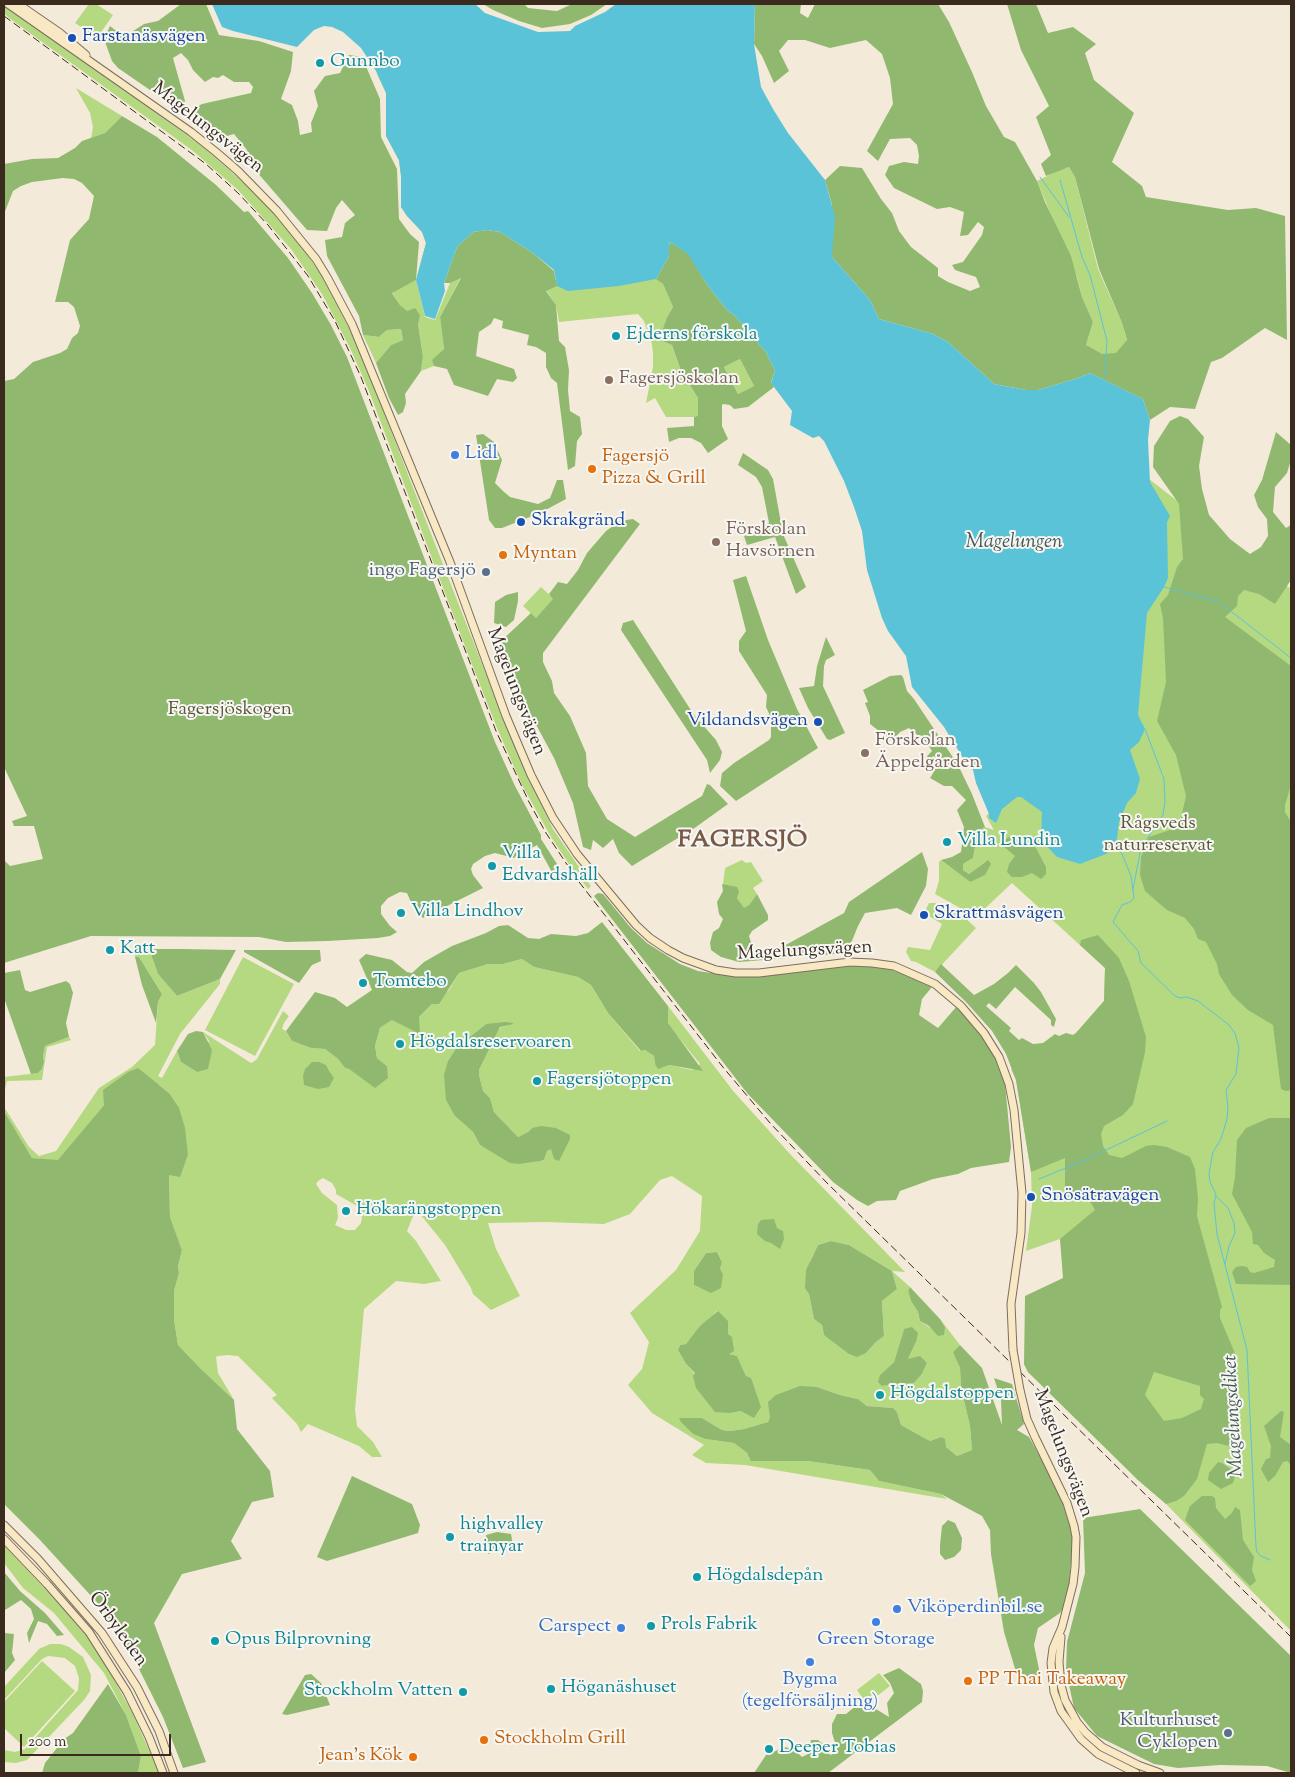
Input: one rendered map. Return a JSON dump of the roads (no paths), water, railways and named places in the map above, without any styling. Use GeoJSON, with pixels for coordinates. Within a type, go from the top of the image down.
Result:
{"type":"FeatureCollection","features":[{"type":"Feature","properties":{"kind":"main road","name":"Magelungsvägen"},"geometry":{"type":"LineString","coordinates":[[8,4],[27,14],[85,59],[190,132],[238,172],[291,226],[327,277],[352,324],[431,515],[506,716],[531,775],[553,818],[577,854],[636,925],[650,938],[683,958],[726,971],[759,973],[850,962],[894,966],[935,984],[961,1006],[984,1033],[999,1057],[1009,1084],[1014,1110],[1022,1193],[1021,1238],[1011,1304],[1013,1350],[1020,1390],[1027,1419],[1067,1503],[1074,1526],[1075,1567],[1062,1626],[1059,1649],[1060,1679],[1065,1700],[1077,1722],[1086,1733],[1102,1747],[1138,1765],[1160,1773]]}},
{"type":"Feature","properties":{"kind":"main road","name":"Magelungsvägen"},"geometry":{"type":"LineString","coordinates":[[18,4],[27,14]]}},
{"type":"Feature","properties":{"kind":"main road","name":"Örbyleden"},"geometry":{"type":"LineString","coordinates":[[4,1525],[38,1559],[102,1633],[142,1695],[162,1739],[174,1773]]}},
{"type":"Feature","properties":{"kind":"main road","name":"Örbyleden"},"geometry":{"type":"LineString","coordinates":[[4,1539],[71,1610],[89,1632],[127,1692],[149,1737],[163,1773]]}},
{"type":"Feature","properties":{"kind":"main road","name":"Magelungsvägen"},"geometry":{"type":"LineString","coordinates":[[1062,1626],[1055,1643],[1051,1663],[1054,1692],[1061,1711],[1075,1733],[1091,1749],[1136,1773]]}},
{"type":"Feature","properties":{"kind":"water","name":"Magelungen"},"geometry":{"type":"Polygon","coordinates":[[[212,4],[475,4],[485,13],[538,32],[570,31],[575,26],[605,12],[616,4],[755,4],[754,44],[761,87],[788,133],[825,180],[835,217],[832,257],[870,300],[879,319],[933,334],[948,342],[994,384],[1026,390],[1038,390],[1090,373],[1143,399],[1150,420],[1148,440],[1150,482],[1170,516],[1167,522],[1168,578],[1147,613],[1138,715],[1145,729],[1139,742],[1130,750],[1140,779],[1136,793],[1127,803],[1119,822],[1117,839],[1106,854],[1080,864],[1057,857],[1041,840],[1042,812],[1021,797],[1017,797],[1002,809],[996,823],[989,818],[973,770],[963,758],[944,727],[912,687],[906,656],[888,631],[882,618],[867,570],[862,531],[854,507],[844,481],[824,441],[819,436],[813,438],[790,425],[792,411],[771,383],[775,371],[766,352],[734,315],[727,310],[708,286],[688,254],[670,242],[669,256],[656,279],[619,286],[568,291],[557,286],[554,270],[533,253],[500,232],[487,230],[473,232],[457,247],[444,283],[445,291],[435,319],[425,316],[416,280],[426,243],[422,232],[401,207],[399,160],[386,136],[386,93],[376,71],[361,48],[343,32],[332,27],[324,26],[314,30],[297,47],[233,31],[222,27],[212,4]]]}},
{"type":"Feature","properties":{"kind":"waterway"},"geometry":{"type":"LineString","coordinates":[[1040,177],[1069,217]]}},
{"type":"Feature","properties":{"kind":"waterway"},"geometry":{"type":"LineString","coordinates":[[1060,180],[1082,257],[1090,275],[1107,341],[1104,379]]}},
{"type":"Feature","properties":{"kind":"waterway"},"geometry":{"type":"LineString","coordinates":[[1164,587],[1219,602],[1291,658]]}},
{"type":"Feature","properties":{"kind":"waterway","name":"Magelungsdiket"},"geometry":{"type":"LineString","coordinates":[[1133,889],[1141,848],[1163,815],[1165,801],[1164,779],[1145,729]]}},
{"type":"Feature","properties":{"kind":"waterway","name":"Magelungsdiket"},"geometry":{"type":"LineString","coordinates":[[1113,844],[1122,854],[1131,876],[1134,898],[1122,905],[1113,922],[1138,951],[1141,963],[1175,996],[1180,998],[1187,997],[1198,1001],[1229,1025],[1235,1033],[1239,1048],[1236,1074],[1226,1090],[1227,1119],[1221,1139],[1213,1152],[1209,1173],[1210,1182],[1216,1194],[1214,1204],[1217,1234],[1247,1350],[1256,1547],[1257,1552],[1261,1556],[1270,1560]]}},
{"type":"Feature","properties":{"kind":"waterway"},"geometry":{"type":"LineString","coordinates":[[1039,1179],[1083,1161],[1167,1121]]}},
{"type":"Feature","properties":{"kind":"waterway","name":"Magelungsdiket"},"geometry":{"type":"LineString","coordinates":[[1216,1196],[1228,1208],[1234,1223],[1235,1233],[1229,1246],[1225,1264]]}},
{"type":"Feature","properties":{"kind":"railway"},"geometry":{"type":"LineString","coordinates":[[4,16],[206,164],[238,193],[268,225],[308,276],[335,321],[361,377],[496,731],[529,802],[546,833],[576,878],[722,1066],[770,1123],[827,1183],[1291,1637]]}},
{"type":"Feature","properties":{"kind":"place","name":"Farstanäsvägen"},"geometry":{"type":"Point","coordinates":[72,38]}},
{"type":"Feature","properties":{"kind":"place","name":"Gunnbo"},"geometry":{"type":"Point","coordinates":[320,63]}},
{"type":"Feature","properties":{"kind":"place","name":"Ejderns förskola"},"geometry":{"type":"Point","coordinates":[616,336]}},
{"type":"Feature","properties":{"kind":"place","name":"Fagersjöskolan"},"geometry":{"type":"Point","coordinates":[609,380]}},
{"type":"Feature","properties":{"kind":"place","name":"Lidl"},"geometry":{"type":"Point","coordinates":[455,455]}},
{"type":"Feature","properties":{"kind":"place","name":"Fagersjö Pizza & Grill"},"geometry":{"type":"Point","coordinates":[592,469]}},
{"type":"Feature","properties":{"kind":"place","name":"Skrakgränd"},"geometry":{"type":"Point","coordinates":[521,522]}},
{"type":"Feature","properties":{"kind":"place","name":"Förskolan Havsörnen"},"geometry":{"type":"Point","coordinates":[716,542]}},
{"type":"Feature","properties":{"kind":"place","name":"Myntan"},"geometry":{"type":"Point","coordinates":[503,555]}},
{"type":"Feature","properties":{"kind":"place","name":"ingo Fagersjö"},"geometry":{"type":"Point","coordinates":[486,572]}},
{"type":"Feature","properties":{"kind":"place","name":"Vildandsvägen"},"geometry":{"type":"Point","coordinates":[818,722]}},
{"type":"Feature","properties":{"kind":"place","name":"Förskolan Äppelgården"},"geometry":{"type":"Point","coordinates":[865,753]}},
{"type":"Feature","properties":{"kind":"place","name":"Villa Lundin"},"geometry":{"type":"Point","coordinates":[947,842]}},
{"type":"Feature","properties":{"kind":"place","name":"Villa Edvardshäll"},"geometry":{"type":"Point","coordinates":[492,866]}},
{"type":"Feature","properties":{"kind":"place","name":"Villa Lindhov"},"geometry":{"type":"Point","coordinates":[401,913]}},
{"type":"Feature","properties":{"kind":"place","name":"Skrattmåsvägen"},"geometry":{"type":"Point","coordinates":[924,915]}},
{"type":"Feature","properties":{"kind":"place","name":"Katt"},"geometry":{"type":"Point","coordinates":[110,950]}},
{"type":"Feature","properties":{"kind":"place","name":"Tomtebo"},"geometry":{"type":"Point","coordinates":[363,983]}},
{"type":"Feature","properties":{"kind":"place","name":"Högdalsreservoaren"},"geometry":{"type":"Point","coordinates":[400,1044]}},
{"type":"Feature","properties":{"kind":"place","name":"Fagersjötoppen"},"geometry":{"type":"Point","coordinates":[537,1081]}},
{"type":"Feature","properties":{"kind":"place","name":"Snösätravägen"},"geometry":{"type":"Point","coordinates":[1031,1197]}},
{"type":"Feature","properties":{"kind":"place","name":"Hökarängstoppen"},"geometry":{"type":"Point","coordinates":[346,1211]}},
{"type":"Feature","properties":{"kind":"place","name":"Högdalstoppen"},"geometry":{"type":"Point","coordinates":[880,1395]}},
{"type":"Feature","properties":{"kind":"place","name":"highvalley trainyar"},"geometry":{"type":"Point","coordinates":[450,1537]}},
{"type":"Feature","properties":{"kind":"place","name":"Högdalsdepån"},"geometry":{"type":"Point","coordinates":[697,1577]}},
{"type":"Feature","properties":{"kind":"place","name":"Viköperdinbil.se"},"geometry":{"type":"Point","coordinates":[897,1609]}},
{"type":"Feature","properties":{"kind":"place","name":"Green Storage"},"geometry":{"type":"Point","coordinates":[876,1622]}},
{"type":"Feature","properties":{"kind":"place","name":"Prols Fabrik"},"geometry":{"type":"Point","coordinates":[651,1626]}},
{"type":"Feature","properties":{"kind":"place","name":"Carspect"},"geometry":{"type":"Point","coordinates":[621,1628]}},
{"type":"Feature","properties":{"kind":"place","name":"Opus Bilprovning"},"geometry":{"type":"Point","coordinates":[215,1641]}},
{"type":"Feature","properties":{"kind":"place","name":"Bygma (tegelförsäljning)"},"geometry":{"type":"Point","coordinates":[810,1662]}},
{"type":"Feature","properties":{"kind":"place","name":"PP Thai Takeaway"},"geometry":{"type":"Point","coordinates":[968,1681]}},
{"type":"Feature","properties":{"kind":"place","name":"Höganäshuset"},"geometry":{"type":"Point","coordinates":[551,1689]}},
{"type":"Feature","properties":{"kind":"place","name":"Stockholm Vatten"},"geometry":{"type":"Point","coordinates":[463,1692]}},
{"type":"Feature","properties":{"kind":"place","name":"Kulturhuset Cyklopen"},"geometry":{"type":"Point","coordinates":[1228,1733]}},
{"type":"Feature","properties":{"kind":"place","name":"Stockholm Grill"},"geometry":{"type":"Point","coordinates":[484,1740]}},
{"type":"Feature","properties":{"kind":"place","name":"Deeper Tobias"},"geometry":{"type":"Point","coordinates":[769,1749]}},
{"type":"Feature","properties":{"kind":"place","name":"Jean’s Kök"},"geometry":{"type":"Point","coordinates":[413,1757]}},
{"type":"Feature","properties":{"kind":"district","name":"FAGERSJÖ"},"geometry":{"type":"Point","coordinates":[743,842]}},
{"type":"Feature","properties":{"kind":"park label","name":"Fagersjöskogen"},"geometry":{"type":"Point","coordinates":[230,711]}},
{"type":"Feature","properties":{"kind":"park label","name":"Rågsveds naturreservat"},"geometry":{"type":"Point","coordinates":[1158,836]}}]}
